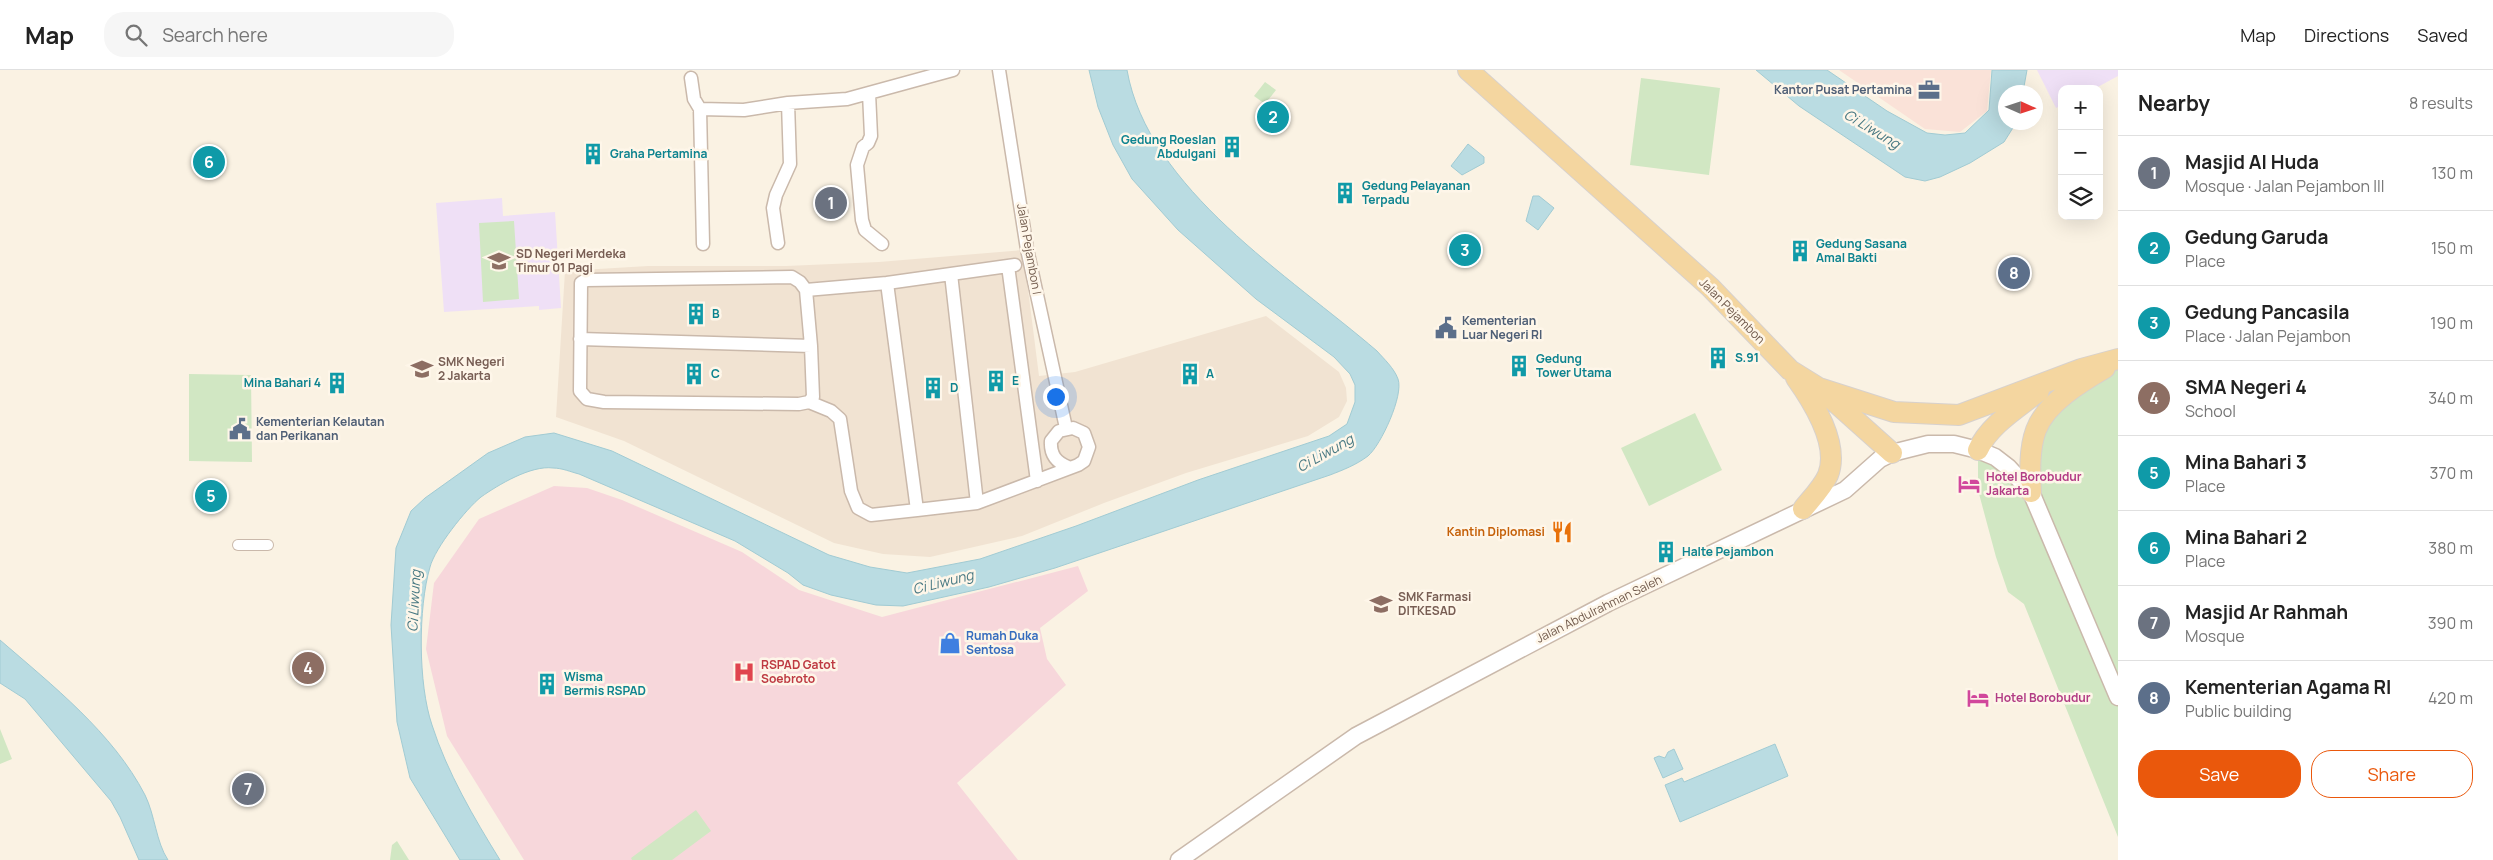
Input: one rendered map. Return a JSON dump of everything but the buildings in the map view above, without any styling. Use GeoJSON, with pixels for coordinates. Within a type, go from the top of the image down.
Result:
{"type":"FeatureCollection","features":[{"type":"Feature","properties":{"kind":"main road","name":"Jalan Pejambon"},"geometry":{"type":"LineString","coordinates":[[1468,70],[1710,286],[1790,370],[1819,388],[1894,412],[1943,416],[1963,414],[2081,369],[2118,360]]}},
{"type":"Feature","properties":{"kind":"main road"},"geometry":{"type":"LineString","coordinates":[[2031,492],[2030,459],[2036,429],[2051,407],[2094,375],[2118,360]]}},
{"type":"Feature","properties":{"kind":"main road"},"geometry":{"type":"LineString","coordinates":[[1790,370],[1819,413],[1829,450],[1829,473],[1803,509]]}},
{"type":"Feature","properties":{"kind":"main road"},"geometry":{"type":"LineString","coordinates":[[1978,450],[1983,439],[1991,430],[2050,381]]}},
{"type":"Feature","properties":{"kind":"main road"},"geometry":{"type":"LineString","coordinates":[[1819,388],[1892,453]]}},
{"type":"Feature","properties":{"kind":"street"},"geometry":{"type":"LineString","coordinates":[[700,109],[744,110],[769,108],[788,103],[839,100],[869,94],[953,70]]}},
{"type":"Feature","properties":{"kind":"street","name":"Jalan Pejambon I"},"geometry":{"type":"LineString","coordinates":[[999,70],[1027,249],[1066,428]]}},
{"type":"Feature","properties":{"kind":"street"},"geometry":{"type":"LineString","coordinates":[[691,78],[694,99],[700,109],[703,244]]}},
{"type":"Feature","properties":{"kind":"street"},"geometry":{"type":"LineString","coordinates":[[869,94],[871,136],[863,148],[857,165],[858,182],[862,220],[865,230],[882,244]]}},
{"type":"Feature","properties":{"kind":"street"},"geometry":{"type":"LineString","coordinates":[[778,243],[773,208],[776,195],[790,164],[788,103]]}},
{"type":"Feature","properties":{"kind":"street"},"geometry":{"type":"LineString","coordinates":[[806,290],[887,283],[1012,265],[1037,481]]}},
{"type":"Feature","properties":{"kind":"street"},"geometry":{"type":"LineString","coordinates":[[950,274],[977,503]]}},
{"type":"Feature","properties":{"kind":"street"},"geometry":{"type":"LineString","coordinates":[[809,402],[813,397],[812,346],[806,290],[800,282],[792,277],[586,280],[581,283],[580,391],[586,399],[799,404],[809,402],[831,411],[840,419],[852,491],[858,508],[871,515],[977,503],[1084,461],[1089,446],[1084,433],[1079,430],[1066,428],[1054,435],[1050,448],[1056,460],[1068,467]]}},
{"type":"Feature","properties":{"kind":"street"},"geometry":{"type":"LineString","coordinates":[[887,283],[917,510]]}},
{"type":"Feature","properties":{"kind":"street"},"geometry":{"type":"LineString","coordinates":[[580,339],[812,346]]}},
{"type":"Feature","properties":{"kind":"street","name":"Jalan Abdulrahman Saleh"},"geometry":{"type":"LineString","coordinates":[[1179,860],[1356,736],[1549,633],[1844,490],[1880,459],[1892,453],[1928,444],[1954,444],[1978,450],[1995,457],[2008,467],[2031,492],[2118,697]]}},
{"type":"Feature","properties":{"kind":"street"},"geometry":{"type":"LineString","coordinates":[[238,545],[268,545]]}},
{"type":"Feature","properties":{"kind":"shaded area","name":"Kantor Pusat Pertamina"},"geometry":{"type":"Polygon","coordinates":[[[1839,70],[1991,70],[1987,111],[1960,132],[1925,129],[1839,70]]]}},
{"type":"Feature","properties":{"kind":"shaded area"},"geometry":{"type":"Polygon","coordinates":[[[2037,70],[2118,70],[2118,76],[2101,85],[2058,85],[2058,107],[2056,108],[2037,70]]]}},
{"type":"Feature","properties":{"kind":"shaded area","name":"SD Negeri Merdeka Timur 01 Pagi"},"geometry":{"type":"Polygon","coordinates":[[[502,198],[503,216],[555,212],[561,308],[539,310],[539,306],[444,312],[436,203],[502,198]]]}},
{"type":"Feature","properties":{"kind":"shaded area"},"geometry":{"type":"Polygon","coordinates":[[[1023,250],[1039,376],[1075,372],[1266,316],[1339,372],[1346,388],[1347,401],[1339,417],[1308,436],[1186,473],[1022,536],[930,557],[883,554],[834,543],[624,441],[556,417],[565,271],[648,266],[786,266],[879,262],[1023,250]]]}},
{"type":"Feature","properties":{"kind":"shaded area","name":"RSPAD Gatot Soebroto"},"geometry":{"type":"Polygon","coordinates":[[[554,486],[587,488],[622,500],[742,552],[799,590],[882,617],[1078,566],[1088,591],[1040,628],[1047,659],[1066,685],[957,783],[1018,860],[524,860],[447,736],[426,649],[434,583],[479,519],[554,486]]]}},
{"type":"Feature","properties":{"kind":"green space"},"geometry":{"type":"Polygon","coordinates":[[[1641,78],[1720,88],[1709,175],[1630,165],[1641,78]]]}},
{"type":"Feature","properties":{"kind":"green space"},"geometry":{"type":"Polygon","coordinates":[[[1265,82],[1276,90],[1265,104],[1254,96],[1265,82]]]}},
{"type":"Feature","properties":{"kind":"green space"},"geometry":{"type":"Polygon","coordinates":[[[514,221],[519,299],[483,302],[479,223],[514,221]]]}},
{"type":"Feature","properties":{"kind":"green space"},"geometry":{"type":"Polygon","coordinates":[[[2118,361],[2118,837],[2024,604],[2008,592],[1996,557],[1978,490],[1978,450],[2030,491],[2037,430],[2118,361]]]}},
{"type":"Feature","properties":{"kind":"green space"},"geometry":{"type":"Polygon","coordinates":[[[189,374],[251,375],[252,462],[189,461],[189,374]]]}},
{"type":"Feature","properties":{"kind":"green space"},"geometry":{"type":"Polygon","coordinates":[[[1695,413],[1722,470],[1649,506],[1621,448],[1695,413]]]}},
{"type":"Feature","properties":{"kind":"green space"},"geometry":{"type":"Polygon","coordinates":[[[0,729],[12,759],[0,764],[0,729]]]}},
{"type":"Feature","properties":{"kind":"green space"},"geometry":{"type":"Polygon","coordinates":[[[696,810],[711,831],[672,860],[632,860],[631,858],[696,810]]]}},
{"type":"Feature","properties":{"kind":"green space"},"geometry":{"type":"Polygon","coordinates":[[[397,841],[409,860],[390,860],[392,845],[397,841]]]}},
{"type":"Feature","properties":{"kind":"water","name":"Ci Liwung"},"geometry":{"type":"Polygon","coordinates":[[[1089,70],[1127,70],[1140,113],[1163,154],[1192,191],[1227,227],[1265,261],[1377,351],[1391,367],[1398,379],[1398,396],[1385,431],[1373,450],[1359,462],[1330,475],[1055,568],[989,587],[903,606],[876,605],[831,595],[803,585],[788,573],[735,541],[579,474],[560,469],[544,468],[515,477],[481,497],[467,510],[452,529],[433,559],[423,603],[422,668],[427,708],[432,725],[453,777],[500,860],[460,860],[410,778],[397,722],[391,625],[396,548],[411,511],[425,498],[488,453],[525,437],[554,433],[612,451],[829,555],[870,567],[907,573],[980,559],[1076,526],[1198,480],[1329,436],[1347,424],[1355,402],[1355,385],[1350,374],[1334,357],[1256,299],[1178,230],[1132,179],[1113,145],[1098,107],[1089,70]]]}},
{"type":"Feature","properties":{"kind":"water","name":"Ci Liwung"},"geometry":{"type":"Polygon","coordinates":[[[1756,70],[1827,70],[1887,111],[1927,133],[1945,135],[1965,133],[1989,110],[1992,70],[2027,70],[2024,85],[1998,85],[1998,130],[2012,130],[2004,142],[1970,163],[1940,177],[1925,181],[1905,177],[1799,106],[1756,70]]]}},
{"type":"Feature","properties":{"kind":"water"},"geometry":{"type":"Polygon","coordinates":[[[1468,144],[1484,157],[1484,163],[1462,175],[1451,166],[1468,144]]]}},
{"type":"Feature","properties":{"kind":"water"},"geometry":{"type":"Polygon","coordinates":[[[1533,196],[1539,196],[1554,208],[1538,230],[1526,221],[1533,196]]]}},
{"type":"Feature","properties":{"kind":"water"},"geometry":{"type":"Polygon","coordinates":[[[0,640],[80,711],[116,751],[132,772],[145,795],[161,845],[168,860],[139,860],[111,801],[25,699],[0,683],[0,640]]]}},
{"type":"Feature","properties":{"kind":"water"},"geometry":{"type":"Polygon","coordinates":[[[1775,744],[1788,776],[1680,822],[1665,785],[1682,778],[1684,782],[1775,744]]]}},
{"type":"Feature","properties":{"kind":"water"},"geometry":{"type":"Polygon","coordinates":[[[1674,749],[1683,769],[1663,778],[1654,758],[1659,756],[1665,758],[1668,752],[1674,749]]]}},
{"type":"Feature","properties":{"kind":"place","name":"Kantor Pusat Pertamina"},"geometry":{"type":"Point","coordinates":[1929,90]}},
{"type":"Feature","properties":{"kind":"place","name":"Gedung Garuda"},"geometry":{"type":"Point","coordinates":[1273,117]}},
{"type":"Feature","properties":{"kind":"place","name":"Gedung Roeslan Abdulgani"},"geometry":{"type":"Point","coordinates":[1232,147]}},
{"type":"Feature","properties":{"kind":"place","name":"Graha Pertamina"},"geometry":{"type":"Point","coordinates":[593,154]}},
{"type":"Feature","properties":{"kind":"place","name":"Mina Bahari 2"},"geometry":{"type":"Point","coordinates":[209,162]}},
{"type":"Feature","properties":{"kind":"place","name":"Gedung Pelayanan Terpadu"},"geometry":{"type":"Point","coordinates":[1345,193]}},
{"type":"Feature","properties":{"kind":"place","name":"Masjid Al Huda"},"geometry":{"type":"Point","coordinates":[831,203]}},
{"type":"Feature","properties":{"kind":"place","name":"Gedung Pancasila"},"geometry":{"type":"Point","coordinates":[1465,250]}},
{"type":"Feature","properties":{"kind":"place","name":"Gedung Sasana Amal Bakti"},"geometry":{"type":"Point","coordinates":[1800,251]}},
{"type":"Feature","properties":{"kind":"place","name":"SD Negeri Merdeka Timur 01 Pagi"},"geometry":{"type":"Point","coordinates":[499,261]}},
{"type":"Feature","properties":{"kind":"place","name":"Kementerian Agama RI"},"geometry":{"type":"Point","coordinates":[2014,273]}},
{"type":"Feature","properties":{"kind":"place","name":"B"},"geometry":{"type":"Point","coordinates":[696,314]}},
{"type":"Feature","properties":{"kind":"place","name":"Kementerian Luar Negeri RI"},"geometry":{"type":"Point","coordinates":[1446,328]}},
{"type":"Feature","properties":{"kind":"place","name":"S.91"},"geometry":{"type":"Point","coordinates":[1718,358]}},
{"type":"Feature","properties":{"kind":"place","name":"Gedung Tower Utama"},"geometry":{"type":"Point","coordinates":[1519,366]}},
{"type":"Feature","properties":{"kind":"place","name":"SMK Negeri 2 Jakarta"},"geometry":{"type":"Point","coordinates":[422,369]}},
{"type":"Feature","properties":{"kind":"place","name":"C"},"geometry":{"type":"Point","coordinates":[694,374]}},
{"type":"Feature","properties":{"kind":"place","name":"A"},"geometry":{"type":"Point","coordinates":[1190,374]}},
{"type":"Feature","properties":{"kind":"place","name":"E"},"geometry":{"type":"Point","coordinates":[996,381]}},
{"type":"Feature","properties":{"kind":"place","name":"Mina Bahari 4"},"geometry":{"type":"Point","coordinates":[337,383]}},
{"type":"Feature","properties":{"kind":"place","name":"D"},"geometry":{"type":"Point","coordinates":[933,388]}},
{"type":"Feature","properties":{"kind":"place","name":"Kementerian Kelautan dan Perikanan"},"geometry":{"type":"Point","coordinates":[240,429]}},
{"type":"Feature","properties":{"kind":"place","name":"Hotel Borobudur Jakarta"},"geometry":{"type":"Point","coordinates":[1969,484]}},
{"type":"Feature","properties":{"kind":"place","name":"Mina Bahari 3"},"geometry":{"type":"Point","coordinates":[211,496]}},
{"type":"Feature","properties":{"kind":"place","name":"Kantin Diplomasi"},"geometry":{"type":"Point","coordinates":[1562,532]}},
{"type":"Feature","properties":{"kind":"place","name":"Halte Pejambon"},"geometry":{"type":"Point","coordinates":[1666,552]}},
{"type":"Feature","properties":{"kind":"place","name":"SMK Farmasi DITKESAD"},"geometry":{"type":"Point","coordinates":[1381,604]}},
{"type":"Feature","properties":{"kind":"place","name":"Rumah Duka Sentosa"},"geometry":{"type":"Point","coordinates":[950,643]}},
{"type":"Feature","properties":{"kind":"place","name":"SMA Negeri 4"},"geometry":{"type":"Point","coordinates":[308,668]}},
{"type":"Feature","properties":{"kind":"place","name":"RSPAD Gatot Soebroto"},"geometry":{"type":"Point","coordinates":[744,672]}},
{"type":"Feature","properties":{"kind":"place","name":"Wisma Bermis RSPAD"},"geometry":{"type":"Point","coordinates":[547,684]}},
{"type":"Feature","properties":{"kind":"place","name":"Hotel Borobudur"},"geometry":{"type":"Point","coordinates":[1978,698]}},
{"type":"Feature","properties":{"kind":"place","name":"Masjid Ar Rahmah"},"geometry":{"type":"Point","coordinates":[248,789]}}]}
